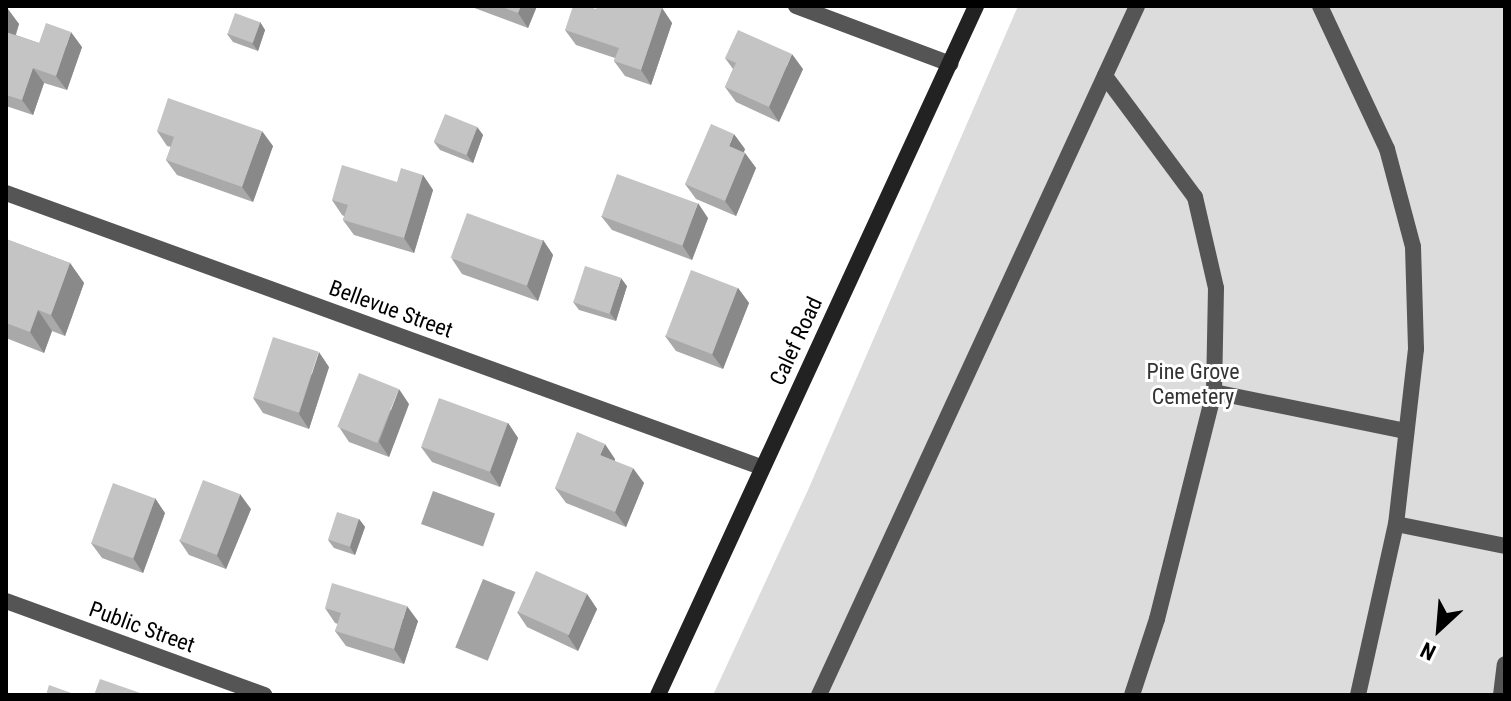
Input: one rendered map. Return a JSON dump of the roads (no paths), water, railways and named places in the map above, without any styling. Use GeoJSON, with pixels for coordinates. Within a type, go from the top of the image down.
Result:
{"type":"FeatureCollection","features":[{"type":"Feature","properties":{"kind":"main road","name":"Calef Road"},"geometry":{"type":"LineString","coordinates":[[658,695],[976,6]]}},
{"type":"Feature","properties":{"kind":"street"},"geometry":{"type":"LineString","coordinates":[[796,6],[950,64]]}},
{"type":"Feature","properties":{"kind":"street"},"geometry":{"type":"LineString","coordinates":[[819,695],[1137,6]]}},
{"type":"Feature","properties":{"kind":"street"},"geometry":{"type":"LineString","coordinates":[[1320,6],[1387,149],[1413,247],[1416,349],[1396,524],[1358,695]]}},
{"type":"Feature","properties":{"kind":"street"},"geometry":{"type":"LineString","coordinates":[[1105,76],[1195,197],[1216,288],[1214,392],[1157,619],[1132,695]]}},
{"type":"Feature","properties":{"kind":"street","name":"Bellevue Street"},"geometry":{"type":"LineString","coordinates":[[6,193],[761,467]]}},
{"type":"Feature","properties":{"kind":"street"},"geometry":{"type":"LineString","coordinates":[[1214,392],[1406,431]]}},
{"type":"Feature","properties":{"kind":"street"},"geometry":{"type":"LineString","coordinates":[[1396,524],[1505,546]]}},
{"type":"Feature","properties":{"kind":"street","name":"Public Street"},"geometry":{"type":"LineString","coordinates":[[6,601],[264,695]]}},
{"type":"Feature","properties":{"kind":"street"},"geometry":{"type":"LineString","coordinates":[[1501,695],[1505,664]]}},
{"type":"Feature","properties":{"kind":"park label","name":"Pine Grove Cemetery"},"geometry":{"type":"Point","coordinates":[1193,384]}}]}
